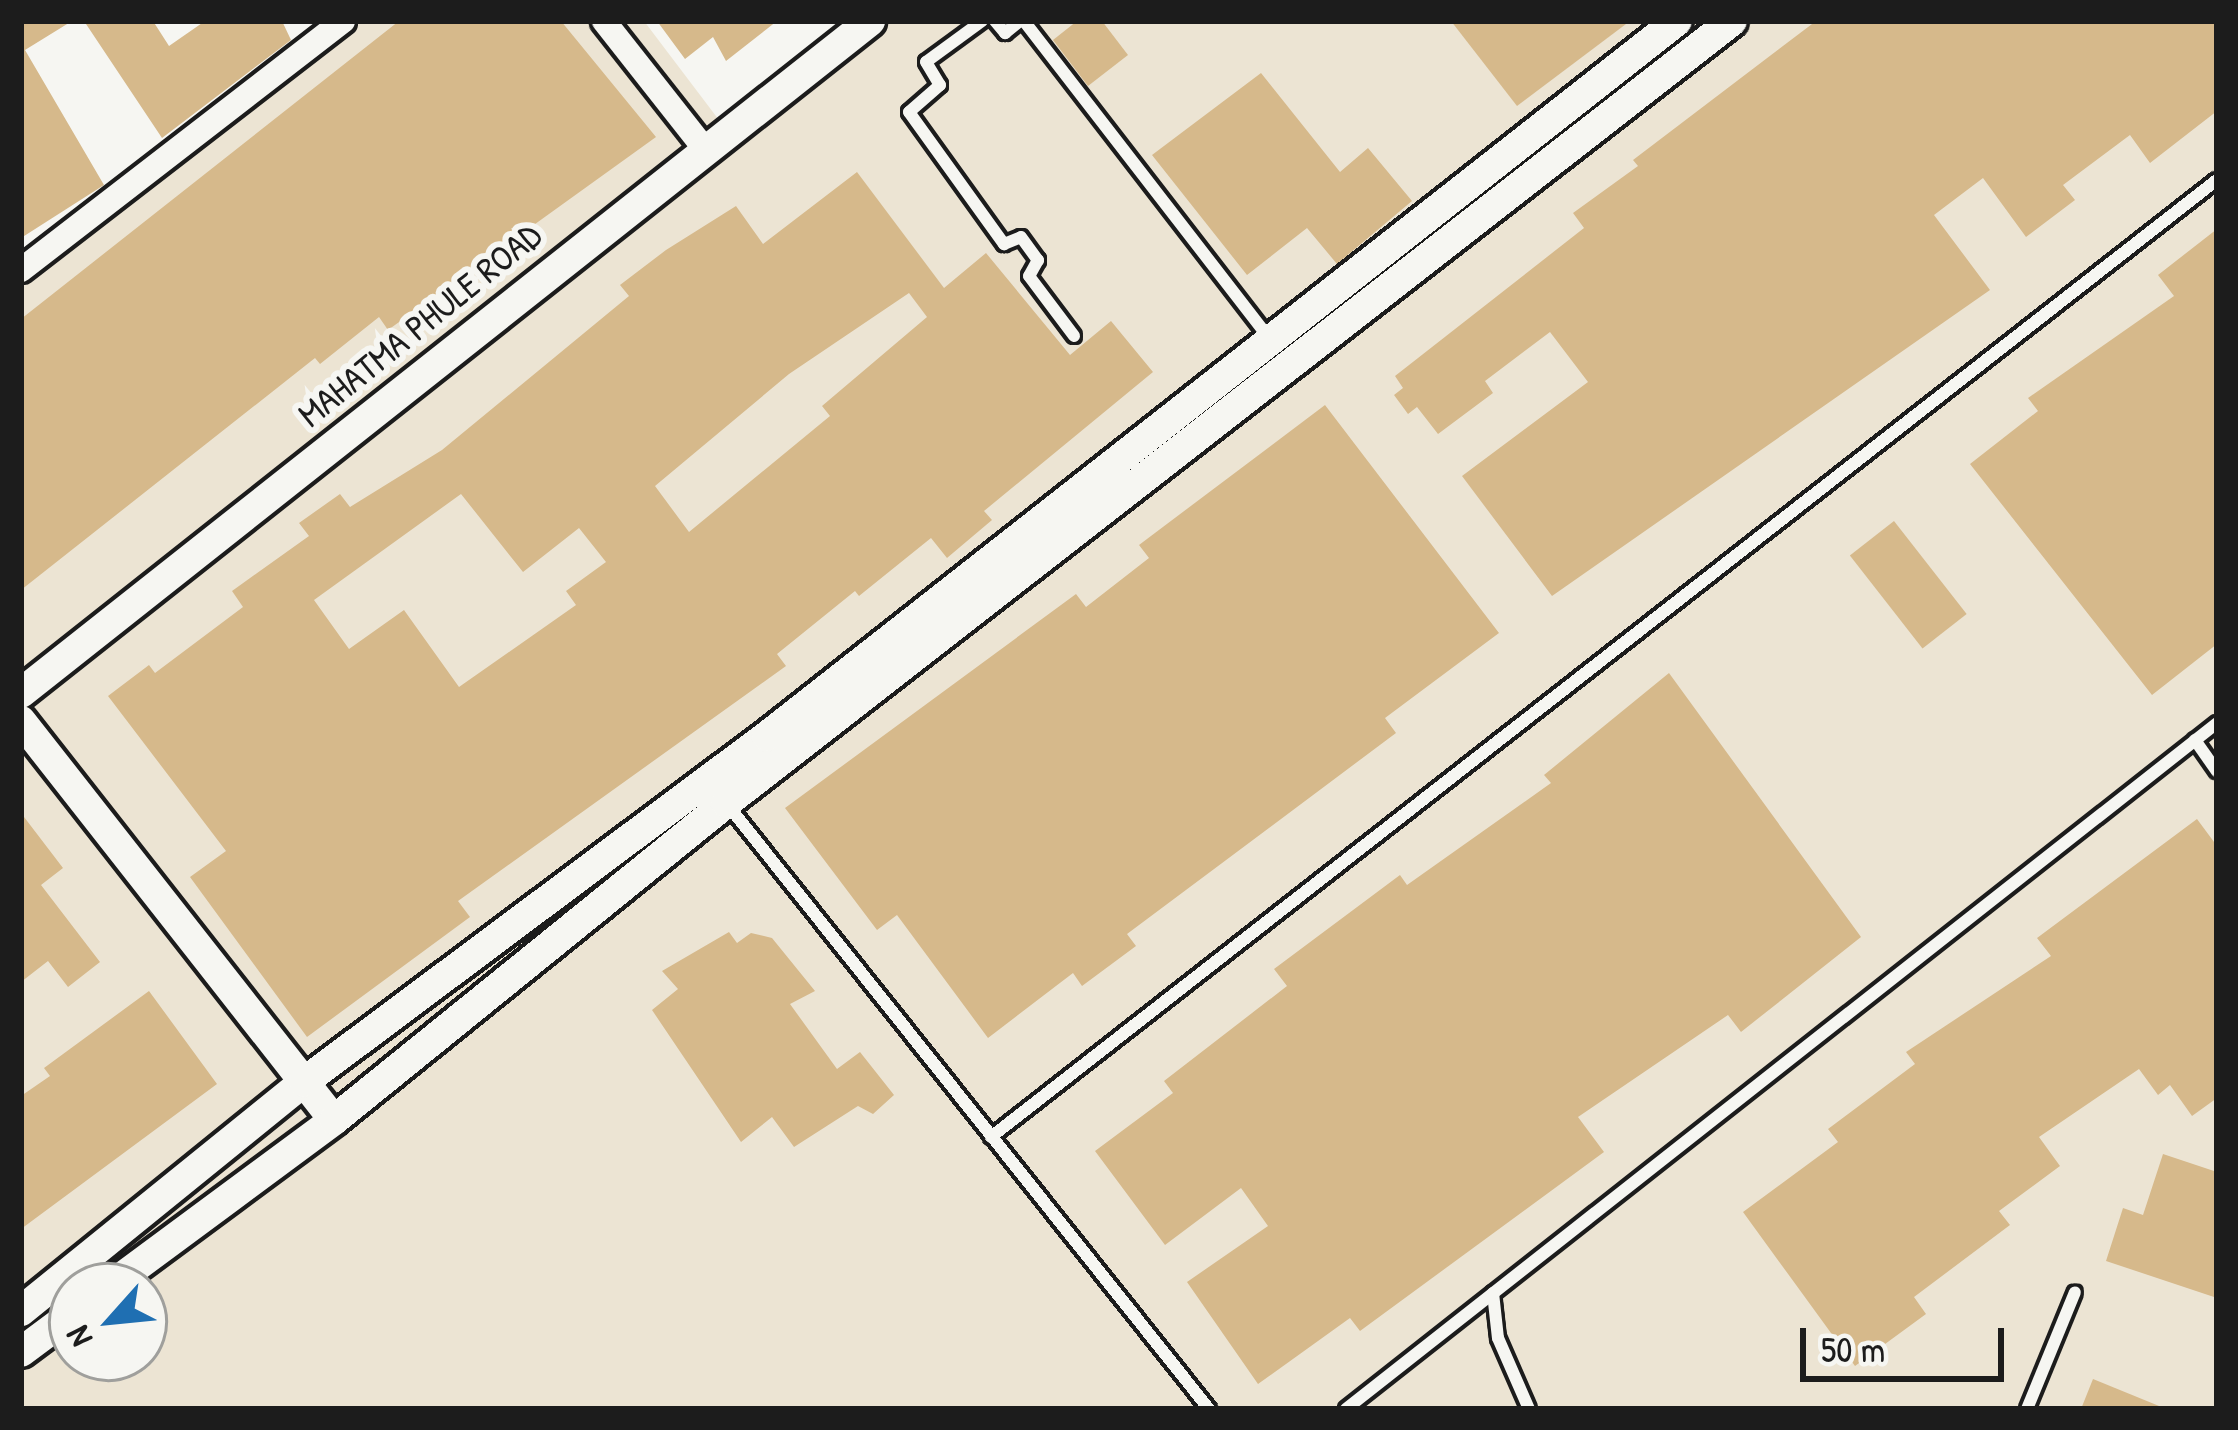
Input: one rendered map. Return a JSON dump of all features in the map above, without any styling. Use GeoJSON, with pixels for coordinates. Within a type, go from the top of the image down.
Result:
{"type":"FeatureCollection","features":[{"type":"Feature","properties":{"kind":"street"},"geometry":{"type":"LineString","coordinates":[[21,270],[343,21]]}},
{"type":"Feature","properties":{"kind":"street"},"geometry":{"type":"LineString","coordinates":[[604,21],[703,147]]}},
{"type":"Feature","properties":{"kind":"street","name":"MAHATMA PHULE ROAD"},"geometry":{"type":"LineString","coordinates":[[21,694],[703,147],[870,21]]}},
{"type":"Feature","properties":{"kind":"street"},"geometry":{"type":"LineString","coordinates":[[21,1311],[304,1082],[766,736],[1677,21]]}},
{"type":"Feature","properties":{"kind":"street"},"geometry":{"type":"LineString","coordinates":[[142,1262],[334,1120],[726,803],[1732,21]]}},
{"type":"Feature","properties":{"kind":"street"},"geometry":{"type":"LineString","coordinates":[[1516,147],[1537,174]]}},
{"type":"Feature","properties":{"kind":"street"},"geometry":{"type":"LineString","coordinates":[[21,721],[334,1120]]}},
{"type":"Feature","properties":{"kind":"street"},"geometry":{"type":"LineString","coordinates":[[21,1352],[48,1332]]}},
{"type":"Feature","properties":{"kind":"lane"},"geometry":{"type":"LineString","coordinates":[[982,21],[926,62],[940,85],[909,112],[1004,244],[1021,237],[1038,260],[1029,276],[1074,336]]}},
{"type":"Feature","properties":{"kind":"lane"},"geometry":{"type":"LineString","coordinates":[[995,21],[1005,33],[1022,21],[1269,339]]}},
{"type":"Feature","properties":{"kind":"lane"},"geometry":{"type":"LineString","coordinates":[[991,1137],[2217,180]]}},
{"type":"Feature","properties":{"kind":"lane"},"geometry":{"type":"LineString","coordinates":[[1346,1409],[2217,723]]}},
{"type":"Feature","properties":{"kind":"lane"},"geometry":{"type":"LineString","coordinates":[[2195,740],[2217,770]]}},
{"type":"Feature","properties":{"kind":"lane"},"geometry":{"type":"LineString","coordinates":[[726,803],[1209,1409]]}},
{"type":"Feature","properties":{"kind":"lane"},"geometry":{"type":"LineString","coordinates":[[2027,1409],[2075,1292]]}},
{"type":"Feature","properties":{"kind":"lane"},"geometry":{"type":"LineString","coordinates":[[1493,1293],[1498,1338],[1529,1409]]}},
{"type":"Feature","properties":{"kind":"shaded area"},"geometry":{"type":"Polygon","coordinates":[[[336,21],[644,21],[725,128],[860,21],[2217,21],[2217,1409],[21,1409],[21,250],[336,21]]]}},
{"type":"Feature","properties":{"kind":"building"},"geometry":{"type":"Polygon","coordinates":[[[21,21],[72,21],[25,50],[104,185],[21,238],[21,21]]]}},
{"type":"Feature","properties":{"kind":"building"},"geometry":{"type":"Polygon","coordinates":[[[84,21],[153,21],[169,46],[205,21],[282,21],[291,40],[162,138],[84,21]]]}},
{"type":"Feature","properties":{"kind":"building"},"geometry":{"type":"Polygon","coordinates":[[[399,21],[561,21],[656,137],[388,330],[379,317],[320,364],[315,358],[21,590],[21,319],[399,21]]]}},
{"type":"Feature","properties":{"kind":"building"},"geometry":{"type":"Polygon","coordinates":[[[657,21],[777,21],[726,61],[713,37],[685,59],[657,21]]]}},
{"type":"Feature","properties":{"kind":"building"},"geometry":{"type":"Polygon","coordinates":[[[1077,21],[1102,21],[1128,55],[1088,86],[1053,40],[1077,21]]]}},
{"type":"Feature","properties":{"kind":"building"},"geometry":{"type":"Polygon","coordinates":[[[1451,21],[1630,21],[1517,106],[1451,21]]]}},
{"type":"Feature","properties":{"kind":"building"},"geometry":{"type":"Polygon","coordinates":[[[1816,21],[2217,21],[2217,111],[2150,163],[2130,135],[2063,185],[2075,200],[2026,237],[1983,178],[1934,215],[1990,290],[1552,596],[1462,476],[1588,382],[1550,332],[1485,381],[1493,393],[1438,434],[1417,407],[1408,414],[1394,395],[1403,388],[1395,376],[1584,228],[1573,213],[1638,166],[1633,160],[1816,21]]]}},
{"type":"Feature","properties":{"kind":"building"},"geometry":{"type":"Polygon","coordinates":[[[1261,73],[1340,172],[1368,148],[1412,201],[1337,264],[1307,228],[1247,275],[1152,155],[1261,73]]]}},
{"type":"Feature","properties":{"kind":"building"},"geometry":{"type":"Polygon","coordinates":[[[857,172],[944,288],[986,253],[1070,355],[1111,321],[1153,372],[984,511],[992,520],[947,558],[931,538],[859,596],[855,591],[777,654],[786,666],[458,901],[470,917],[307,1037],[190,877],[226,851],[108,696],[149,665],[155,673],[243,607],[232,591],[309,536],[299,523],[340,494],[350,507],[442,450],[629,296],[620,285],[666,250],[736,206],[763,244],[857,172]],[[909,293],[789,374],[655,486],[689,532],[830,416],[822,406],[927,317],[909,293]],[[461,494],[314,600],[349,649],[404,610],[459,687],[576,605],[566,591],[606,562],[579,528],[523,572],[461,494]]]}},
{"type":"Feature","properties":{"kind":"building"},"geometry":{"type":"Polygon","coordinates":[[[2217,229],[2217,644],[2152,695],[1970,464],[2038,411],[2028,398],[2174,296],[2158,275],[2217,229]]]}},
{"type":"Feature","properties":{"kind":"building"},"geometry":{"type":"Polygon","coordinates":[[[1325,405],[1499,633],[1385,718],[1396,733],[1127,934],[1136,946],[1082,986],[1073,973],[988,1038],[897,915],[877,930],[785,808],[1076,594],[1086,607],[1149,558],[1139,545],[1325,405]]]}},
{"type":"Feature","properties":{"kind":"building"},"geometry":{"type":"Polygon","coordinates":[[[1894,521],[1967,614],[1923,648],[1850,555],[1894,521]]]}},
{"type":"Feature","properties":{"kind":"building"},"geometry":{"type":"Polygon","coordinates":[[[1669,673],[1861,937],[1741,1032],[1728,1015],[1578,1117],[1604,1152],[1360,1331],[1350,1318],[1258,1384],[1187,1282],[1268,1226],[1241,1188],[1165,1245],[1095,1151],[1173,1093],[1164,1081],[1287,986],[1274,969],[1400,875],[1407,885],[1551,783],[1544,775],[1669,673]]]}},
{"type":"Feature","properties":{"kind":"building"},"geometry":{"type":"Polygon","coordinates":[[[21,813],[63,868],[41,885],[100,962],[68,987],[48,961],[21,982],[21,813]]]}},
{"type":"Feature","properties":{"kind":"building"},"geometry":{"type":"Polygon","coordinates":[[[2197,819],[2217,846],[2217,1098],[2192,1116],[2170,1085],[2158,1095],[2139,1069],[2039,1137],[2060,1166],[1999,1211],[2010,1225],[1914,1297],[1926,1314],[1855,1366],[1743,1212],[1838,1142],[1828,1129],[1915,1064],[1906,1052],[2051,956],[2037,938],[2197,819]]]}},
{"type":"Feature","properties":{"kind":"building"},"geometry":{"type":"Polygon","coordinates":[[[729,932],[737,943],[751,933],[772,938],[815,991],[790,1004],[837,1069],[860,1052],[894,1095],[873,1114],[858,1106],[794,1147],[772,1117],[741,1142],[652,1010],[678,989],[662,971],[729,932]]]}},
{"type":"Feature","properties":{"kind":"building"},"geometry":{"type":"Polygon","coordinates":[[[149,991],[217,1084],[21,1229],[21,1096],[50,1076],[44,1068],[149,991]]]}},
{"type":"Feature","properties":{"kind":"building"},"geometry":{"type":"Polygon","coordinates":[[[2163,1154],[2217,1172],[2217,1298],[2106,1261],[2123,1208],[2143,1215],[2163,1154]]]}},
{"type":"Feature","properties":{"kind":"building"},"geometry":{"type":"Polygon","coordinates":[[[2093,1379],[2164,1408],[2164,1409],[2081,1409],[2093,1379]]]}}]}
